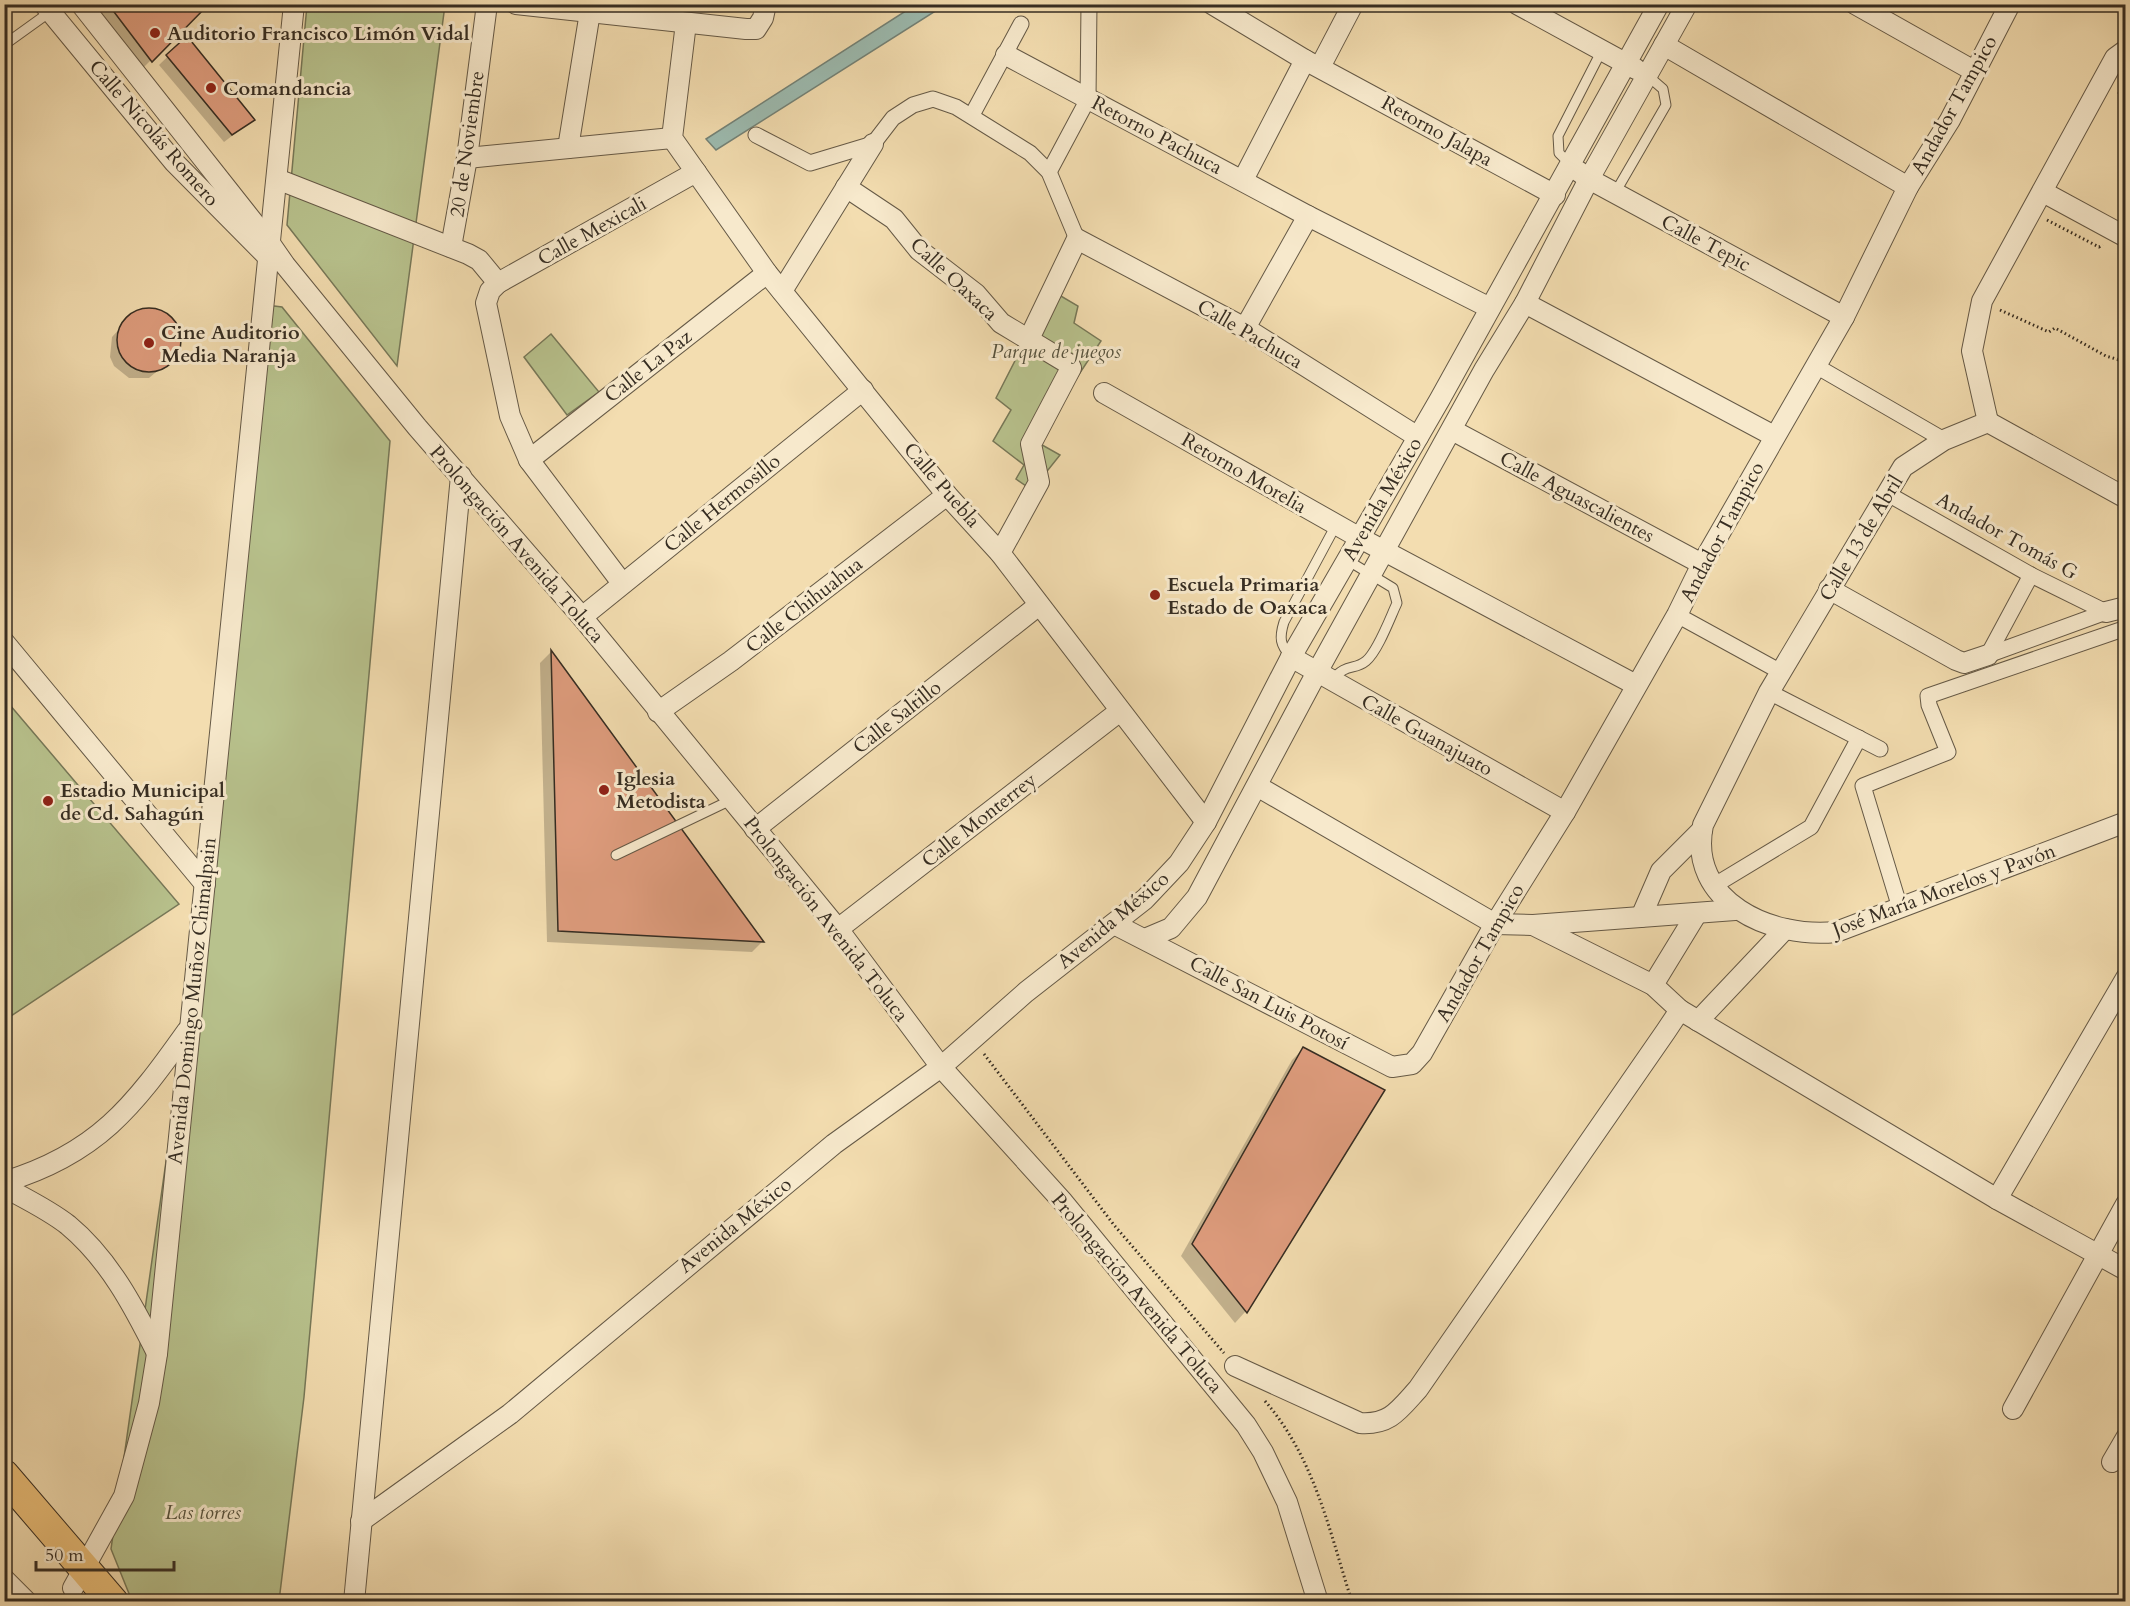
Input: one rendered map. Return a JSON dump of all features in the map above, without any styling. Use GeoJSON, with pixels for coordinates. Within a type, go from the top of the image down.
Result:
{"type":"FeatureCollection","features":[{"type":"Feature","properties":{"kind":"main road"},"geometry":{"type":"LineString","coordinates":[[4,1475],[80,1586]]}},
{"type":"Feature","properties":{"kind":"main road"},"geometry":{"type":"LineString","coordinates":[[4,1507],[80,1586],[113,1602]]}},
{"type":"Feature","properties":{"kind":"street","name":"Calle Nicolás Romero"},"geometry":{"type":"LineString","coordinates":[[81,4],[274,255]]}},
{"type":"Feature","properties":{"kind":"street","name":"Avenida Domingo Muñoz Chimalpain"},"geometry":{"type":"LineString","coordinates":[[80,1586],[124,1496],[144,1423],[157,1354],[188,1029],[274,255],[277,179],[294,4]]}},
{"type":"Feature","properties":{"kind":"street","name":"20 de Noviembre"},"geometry":{"type":"LineString","coordinates":[[451,247],[467,158],[487,4]]}},
{"type":"Feature","properties":{"kind":"street"},"geometry":{"type":"LineString","coordinates":[[516,4],[746,29],[756,29],[760,24],[766,4]]}},
{"type":"Feature","properties":{"kind":"street"},"geometry":{"type":"LineString","coordinates":[[1049,172],[1088,99],[1089,4]]}},
{"type":"Feature","properties":{"kind":"street","name":"Retorno Jalapa"},"geometry":{"type":"LineString","coordinates":[[1212,4],[1312,64],[1555,195]]}},
{"type":"Feature","properties":{"kind":"street"},"geometry":{"type":"LineString","coordinates":[[1243,180],[1312,64],[1353,4]]}},
{"type":"Feature","properties":{"kind":"street"},"geometry":{"type":"LineString","coordinates":[[1517,4],[1648,76]]}},
{"type":"Feature","properties":{"kind":"street","name":"Avenida México"},"geometry":{"type":"LineString","coordinates":[[362,1521],[510,1414],[834,1144],[941,1067],[1026,992],[1144,899],[1179,863],[1206,822],[1291,657],[1555,195],[1659,4]]}},
{"type":"Feature","properties":{"kind":"street","name":"Avenida México"},"geometry":{"type":"LineString","coordinates":[[1145,939],[1171,928],[1192,905],[1257,786],[1324,678],[1372,574],[1525,303],[1589,179],[1688,4]]}},
{"type":"Feature","properties":{"kind":"street"},"geometry":{"type":"LineString","coordinates":[[1855,4],[1974,71]]}},
{"type":"Feature","properties":{"kind":"street","name":"Andador Tampico"},"geometry":{"type":"LineString","coordinates":[[1422,1053],[1495,924],[1565,812],[1677,615],[1702,564],[1844,317],[1908,187],[1950,120],[2010,4]]}},
{"type":"Feature","properties":{"kind":"street","name":"Calle Nicolás Romero"},"geometry":{"type":"LineString","coordinates":[[52,7],[174,162],[274,255]]}},
{"type":"Feature","properties":{"kind":"street"},"geometry":{"type":"LineString","coordinates":[[568,148],[590,12]]}},
{"type":"Feature","properties":{"kind":"street"},"geometry":{"type":"LineString","coordinates":[[467,158],[568,148],[684,155],[686,23]]}},
{"type":"Feature","properties":{"kind":"street"},"geometry":{"type":"LineString","coordinates":[[972,116],[1021,24]]}},
{"type":"Feature","properties":{"kind":"street"},"geometry":{"type":"LineString","coordinates":[[1664,45],[1908,187]]}},
{"type":"Feature","properties":{"kind":"street"},"geometry":{"type":"LineString","coordinates":[[2126,50],[2115,58],[1982,301],[1973,335],[1972,351],[1988,422],[2126,498]]}},
{"type":"Feature","properties":{"kind":"street","name":"Retorno Pachuca"},"geometry":{"type":"LineString","coordinates":[[1006,55],[1308,216],[1490,308]]}},
{"type":"Feature","properties":{"kind":"street"},"geometry":{"type":"LineString","coordinates":[[782,291],[873,144],[893,118],[913,105],[933,99],[972,116],[1011,139],[1049,172],[1077,239],[1028,341]]}},
{"type":"Feature","properties":{"kind":"street"},"geometry":{"type":"LineString","coordinates":[[756,135],[810,163],[873,144]]}},
{"type":"Feature","properties":{"kind":"street"},"geometry":{"type":"LineString","coordinates":[[174,162],[193,147]]}},
{"type":"Feature","properties":{"kind":"street","name":"Calle Puebla"},"geometry":{"type":"LineString","coordinates":[[684,155],[767,273],[947,495],[1000,553],[1206,822]]}},
{"type":"Feature","properties":{"kind":"street","name":"Calle Mexicali"},"geometry":{"type":"LineString","coordinates":[[494,283],[684,155]]}},
{"type":"Feature","properties":{"kind":"street","name":"Calle Tepic"},"geometry":{"type":"LineString","coordinates":[[1571,165],[1589,179],[1844,317]]}},
{"type":"Feature","properties":{"kind":"street"},"geometry":{"type":"LineString","coordinates":[[277,179],[479,260],[494,283],[486,303],[510,416],[529,460],[622,583]]}},
{"type":"Feature","properties":{"kind":"street","name":"Calle Oaxaca"},"geometry":{"type":"LineString","coordinates":[[846,187],[894,219],[919,250],[976,294],[1001,323],[1069,364],[1071,372],[1032,444],[1039,474],[1036,491],[1000,553]]}},
{"type":"Feature","properties":{"kind":"street"},"geometry":{"type":"LineString","coordinates":[[2043,192],[2126,237]]}},
{"type":"Feature","properties":{"kind":"street"},"geometry":{"type":"LineString","coordinates":[[1245,328],[1308,216]]}},
{"type":"Feature","properties":{"kind":"street","name":"Calle Pachuca"},"geometry":{"type":"LineString","coordinates":[[1077,239],[1245,328],[1418,437]]}},
{"type":"Feature","properties":{"kind":"street","name":"Prolongación Avenida Toluca"},"geometry":{"type":"LineString","coordinates":[[274,255],[417,428],[582,618],[838,929],[941,1067],[1062,1202],[1246,1425],[1263,1452],[1287,1502],[1318,1602]]}},
{"type":"Feature","properties":{"kind":"street","name":"Calle La Paz"},"geometry":{"type":"LineString","coordinates":[[529,460],[767,273]]}},
{"type":"Feature","properties":{"kind":"street"},"geometry":{"type":"LineString","coordinates":[[1525,303],[1774,436]]}},
{"type":"Feature","properties":{"kind":"street"},"geometry":{"type":"LineString","coordinates":[[1816,366],[1944,440]]}},
{"type":"Feature","properties":{"kind":"street","name":"Calle Hermosillo"},"geometry":{"type":"LineString","coordinates":[[582,618],[622,583],[863,390]]}},
{"type":"Feature","properties":{"kind":"street","name":"Retorno Morelia"},"geometry":{"type":"LineString","coordinates":[[1104,393],[1336,525],[1386,550]]}},
{"type":"Feature","properties":{"kind":"street","name":"Calle 13 de Abril"},"geometry":{"type":"LineString","coordinates":[[1702,830],[1728,772],[1769,692],[1903,467],[1944,440],[1988,422]]}},
{"type":"Feature","properties":{"kind":"street","name":"Calle Aguascalientes"},"geometry":{"type":"LineString","coordinates":[[1452,430],[1702,564]]}},
{"type":"Feature","properties":{"kind":"street"},"geometry":{"type":"LineString","coordinates":[[354,1602],[461,476]]}},
{"type":"Feature","properties":{"kind":"street","name":"Andador Tomás G"},"geometry":{"type":"LineString","coordinates":[[1888,494],[2031,575],[2106,612]]}},
{"type":"Feature","properties":{"kind":"street","name":"Calle Chihuahua"},"geometry":{"type":"LineString","coordinates":[[658,712],[731,661],[947,495]]}},
{"type":"Feature","properties":{"kind":"street"},"geometry":{"type":"LineString","coordinates":[[1386,550],[1636,685]]}},
{"type":"Feature","properties":{"kind":"street"},"geometry":{"type":"LineString","coordinates":[[1988,655],[2031,575]]}},
{"type":"Feature","properties":{"kind":"street"},"geometry":{"type":"LineString","coordinates":[[1829,589],[1964,663],[2106,612],[2126,607]]}},
{"type":"Feature","properties":{"kind":"street","name":"Calle Saltillo"},"geometry":{"type":"LineString","coordinates":[[755,829],[1039,605]]}},
{"type":"Feature","properties":{"kind":"street"},"geometry":{"type":"LineString","coordinates":[[1677,615],[1781,672]]}},
{"type":"Feature","properties":{"kind":"street"},"geometry":{"type":"LineString","coordinates":[[1900,908],[1863,786],[1948,752],[1929,705],[1928,696],[2126,628]]}},
{"type":"Feature","properties":{"kind":"street"},"geometry":{"type":"LineString","coordinates":[[4,642],[205,884]]}},
{"type":"Feature","properties":{"kind":"street","name":"Calle Guanajuato"},"geometry":{"type":"LineString","coordinates":[[1291,657],[1324,678],[1565,812]]}},
{"type":"Feature","properties":{"kind":"street"},"geometry":{"type":"LineString","coordinates":[[1769,692],[1880,749]]}},
{"type":"Feature","properties":{"kind":"street","name":"Calle Monterrey"},"geometry":{"type":"LineString","coordinates":[[838,929],[1120,711]]}},
{"type":"Feature","properties":{"kind":"street"},"geometry":{"type":"LineString","coordinates":[[1715,885],[1811,826],[1859,738]]}},
{"type":"Feature","properties":{"kind":"street"},"geometry":{"type":"LineString","coordinates":[[1257,786],[1495,924],[1533,925],[1735,910]]}},
{"type":"Feature","properties":{"kind":"street","name":"José María Morelos y Pavón"},"geometry":{"type":"LineString","coordinates":[[1702,830],[1700,842],[1715,885],[1735,910],[1770,926],[1817,934],[1836,932],[2126,822]]}},
{"type":"Feature","properties":{"kind":"street"},"geometry":{"type":"LineString","coordinates":[[1641,917],[1661,871],[1702,830]]}},
{"type":"Feature","properties":{"kind":"street"},"geometry":{"type":"LineString","coordinates":[[1653,985],[1697,913]]}},
{"type":"Feature","properties":{"kind":"street","name":"Calle San Luis Potosí"},"geometry":{"type":"LineString","coordinates":[[1114,924],[1392,1067],[1412,1064],[1422,1053]]}},
{"type":"Feature","properties":{"kind":"street"},"geometry":{"type":"LineString","coordinates":[[1533,925],[1653,985],[1680,1010],[1698,1021],[1997,1199],[2126,1270]]}},
{"type":"Feature","properties":{"kind":"street"},"geometry":{"type":"LineString","coordinates":[[1698,1021],[1785,929]]}},
{"type":"Feature","properties":{"kind":"street"},"geometry":{"type":"LineString","coordinates":[[1997,1199],[2126,978]]}},
{"type":"Feature","properties":{"kind":"street"},"geometry":{"type":"LineString","coordinates":[[1235,1366],[1360,1423],[1378,1424],[1396,1413],[1418,1389],[1680,1010]]}},
{"type":"Feature","properties":{"kind":"street"},"geometry":{"type":"LineString","coordinates":[[4,1182],[42,1171],[74,1154],[104,1131],[151,1083],[188,1029]]}},
{"type":"Feature","properties":{"kind":"street"},"geometry":{"type":"LineString","coordinates":[[4,1187],[68,1225],[95,1251],[123,1288],[157,1354]]}},
{"type":"Feature","properties":{"kind":"street"},"geometry":{"type":"LineString","coordinates":[[2013,1410],[2126,1204]]}},
{"type":"Feature","properties":{"kind":"street"},"geometry":{"type":"LineString","coordinates":[[2112,1462],[2126,1438]]}},
{"type":"Feature","properties":{"kind":"street"},"geometry":{"type":"LineString","coordinates":[[4,1579],[27,1602]]}},
{"type":"Feature","properties":{"kind":"lane"},"geometry":{"type":"LineString","coordinates":[[4,45],[52,7]]}},
{"type":"Feature","properties":{"kind":"lane"},"geometry":{"type":"LineString","coordinates":[[1571,165],[1558,153],[1557,136],[1602,50]]}},
{"type":"Feature","properties":{"kind":"lane"},"geometry":{"type":"LineString","coordinates":[[1615,193],[1666,105],[1663,89],[1648,76]]}},
{"type":"Feature","properties":{"kind":"lane"},"geometry":{"type":"LineString","coordinates":[[1291,657],[1282,648],[1280,640],[1284,622],[1336,525]]}},
{"type":"Feature","properties":{"kind":"lane"},"geometry":{"type":"LineString","coordinates":[[1324,678],[1347,666],[1365,663],[1372,655],[1397,603],[1393,588],[1347,560]]}},
{"type":"Feature","properties":{"kind":"lane"},"geometry":{"type":"LineString","coordinates":[[616,855],[731,800]]}},
{"type":"Feature","properties":{"kind":"path"},"geometry":{"type":"LineString","coordinates":[[2043,219],[2099,247]]}},
{"type":"Feature","properties":{"kind":"path"},"geometry":{"type":"LineString","coordinates":[[1982,301],[2049,332],[2055,328],[2106,356],[2126,362]]}},
{"type":"Feature","properties":{"kind":"path","name":"Prolongación Avenida Toluca"},"geometry":{"type":"LineString","coordinates":[[973,1039],[1114,1225],[1235,1366]]}},
{"type":"Feature","properties":{"kind":"path"},"geometry":{"type":"LineString","coordinates":[[1259,1394],[1296,1442],[1310,1470],[1352,1602]]}},
{"type":"Feature","properties":{"kind":"green space"},"geometry":{"type":"Polygon","coordinates":[[[307,5],[445,5],[397,366],[287,225],[307,5]]]}},
{"type":"Feature","properties":{"kind":"green space","name":"Parque de juegos"},"geometry":{"type":"Polygon","coordinates":[[[1054,292],[1078,306],[1074,323],[1101,341],[1035,441],[1060,455],[1032,490],[1016,479],[1024,465],[993,441],[1011,410],[996,398],[1024,343],[1054,292]]]}},
{"type":"Feature","properties":{"kind":"green space","name":"Las torres"},"geometry":{"type":"Polygon","coordinates":[[[266,305],[282,307],[390,441],[304,1397],[279,1601],[132,1601],[111,1549],[203,901],[266,305]]]}},
{"type":"Feature","properties":{"kind":"green space"},"geometry":{"type":"Polygon","coordinates":[[[551,334],[599,392],[567,415],[524,357],[551,334]]]}},
{"type":"Feature","properties":{"kind":"green space","name":"Estadio Municipal de Cd. Sahagún"},"geometry":{"type":"Polygon","coordinates":[[[4,698],[179,904],[5,1020],[4,1019],[4,698]]]}},
{"type":"Feature","properties":{"kind":"water"},"geometry":{"type":"Polygon","coordinates":[[[915,5],[945,5],[716,150],[706,139],[915,5]]]}},
{"type":"Feature","properties":{"kind":"building","name":"Auditorio Francisco Limón Vidal"},"geometry":{"type":"Polygon","coordinates":[[[108,4],[209,4],[152,62],[108,4]]]}},
{"type":"Feature","properties":{"kind":"building","name":"Comandancia"},"geometry":{"type":"Polygon","coordinates":[[[187,36],[255,120],[232,135],[166,55],[187,36]]]}},
{"type":"Feature","properties":{"kind":"building","name":"Cine Auditorio Media Naranja"},"geometry":{"type":"Polygon","coordinates":[[[149,308],[167,314],[175,322],[181,340],[175,358],[167,366],[149,372],[131,366],[123,358],[117,340],[123,322],[131,314],[149,308]]]}},
{"type":"Feature","properties":{"kind":"building","name":"Iglesia Metodista"},"geometry":{"type":"Polygon","coordinates":[[[551,650],[764,942],[558,931],[551,650]]]}},
{"type":"Feature","properties":{"kind":"building"},"geometry":{"type":"Polygon","coordinates":[[[1303,1047],[1385,1090],[1247,1313],[1192,1244],[1303,1047]]]}},
{"type":"Feature","properties":{"kind":"place","name":"Auditorio Francisco Limón Vidal"},"geometry":{"type":"Point","coordinates":[155,33]}},
{"type":"Feature","properties":{"kind":"place","name":"Comandancia"},"geometry":{"type":"Point","coordinates":[211,88]}},
{"type":"Feature","properties":{"kind":"place","name":"Cine Auditorio Media Naranja"},"geometry":{"type":"Point","coordinates":[149,343]}},
{"type":"Feature","properties":{"kind":"place","name":"Escuela Primaria Estado de Oaxaca"},"geometry":{"type":"Point","coordinates":[1155,595]}},
{"type":"Feature","properties":{"kind":"place","name":"Iglesia Metodista"},"geometry":{"type":"Point","coordinates":[604,790]}},
{"type":"Feature","properties":{"kind":"place","name":"Estadio Municipal de Cd. Sahagún"},"geometry":{"type":"Point","coordinates":[48,801]}}]}
